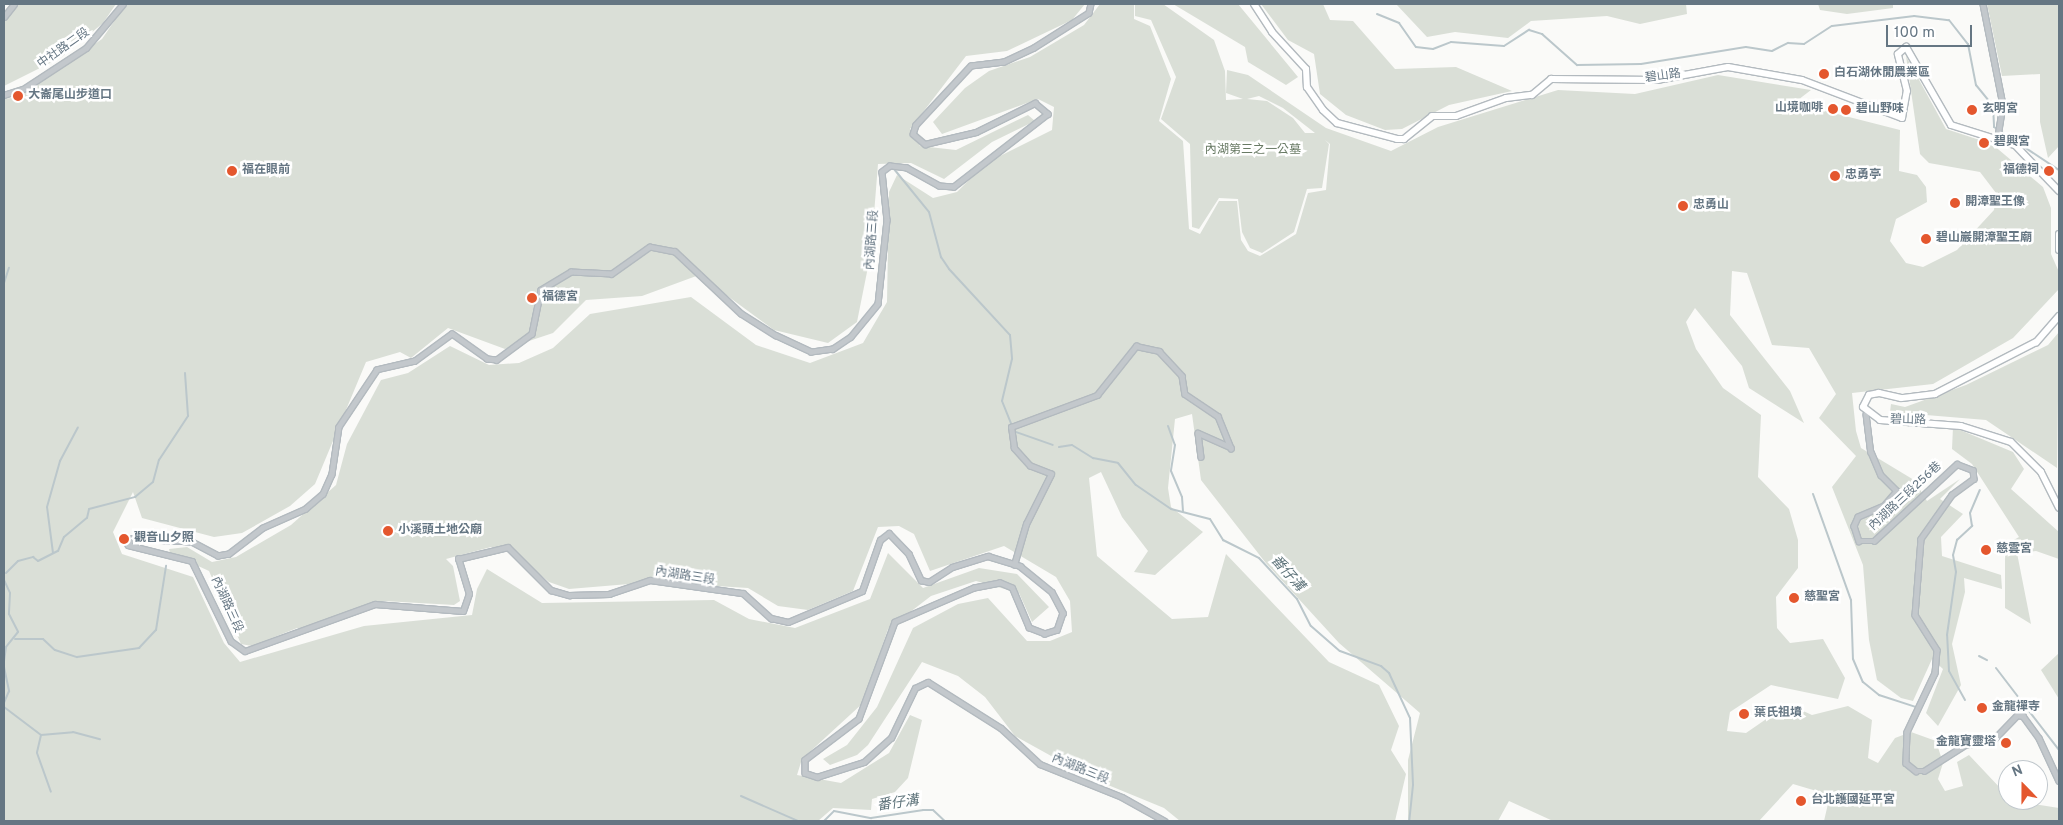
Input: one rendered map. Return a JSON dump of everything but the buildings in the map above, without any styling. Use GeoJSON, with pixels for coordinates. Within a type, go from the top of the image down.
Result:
{"type":"FeatureCollection","features":[{"type":"Feature","properties":{"kind":"street"},"geometry":{"type":"LineString","coordinates":[[4,17],[14,4]]}},
{"type":"Feature","properties":{"kind":"street","name":"中社路二段"},"geometry":{"type":"LineString","coordinates":[[4,95],[25,88],[86,48],[123,4]]}},
{"type":"Feature","properties":{"kind":"street","name":"內湖路三段"},"geometry":{"type":"LineString","coordinates":[[1091,4],[1089,13],[1034,48],[1004,62],[972,66],[916,126],[913,134],[925,144],[976,132],[1035,103],[1048,114],[954,187],[939,186],[907,168],[890,166],[882,172],[887,220],[878,304],[851,337],[833,349],[811,352],[776,336],[741,314],[675,252],[650,247],[612,274],[571,272],[540,290],[532,334],[497,360],[488,359],[452,334],[415,361],[377,370],[339,426],[332,474],[323,494],[306,509],[263,528],[230,554],[218,556],[192,542],[128,541],[134,549],[192,561],[231,641],[244,651],[375,604],[462,611],[469,594],[458,559],[508,547],[551,590],[600,595],[650,580],[743,593],[771,618],[788,622],[858,594],[880,540],[889,533],[909,554],[921,580],[929,582],[978,556],[1014,565],[1052,592],[1063,614],[1057,630],[1045,634],[1029,628],[1012,588],[1000,583],[974,588],[896,622],[859,719],[804,760],[805,773],[817,777],[864,762],[891,738],[915,688],[928,682],[1001,728],[1040,764],[1122,797],[1165,821]]}},
{"type":"Feature","properties":{"kind":"street","name":"碧山路"},"geometry":{"type":"LineString","coordinates":[[1254,4],[1272,32],[1306,69],[1307,87],[1323,110],[1337,123],[1397,139],[1432,116],[1456,116],[1506,98],[1532,95],[1551,79],[1657,80],[1728,67],[1802,80],[1902,118],[1907,91],[1898,54],[1906,48],[1950,125],[1998,136],[2015,145],[2059,191]]}},
{"type":"Feature","properties":{"kind":"street"},"geometry":{"type":"LineString","coordinates":[[1983,4],[2003,105],[1998,136]]}},
{"type":"Feature","properties":{"kind":"street"},"geometry":{"type":"LineString","coordinates":[[2059,234],[2059,250]]}},
{"type":"Feature","properties":{"kind":"street","name":"碧山路"},"geometry":{"type":"LineString","coordinates":[[2059,316],[2036,342],[1935,394],[1901,398],[1869,395],[1863,407],[1866,414],[1880,420],[1984,430],[2011,442],[2041,472],[2059,508]]}},
{"type":"Feature","properties":{"kind":"street"},"geometry":{"type":"LineString","coordinates":[[1014,565],[1026,524],[1051,474],[1030,466],[1014,448],[1011,427],[1097,395],[1136,346],[1159,351],[1182,376],[1185,394],[1218,416],[1231,448],[1198,433],[1201,457]]}},
{"type":"Feature","properties":{"kind":"street","name":"內湖路三段256巷"},"geometry":{"type":"LineString","coordinates":[[1866,414],[1871,452],[1881,475],[1897,491],[1884,506],[1858,517],[1854,526],[1859,541],[1874,541],[1957,464],[1973,470],[1974,479],[1952,494],[1921,539],[1914,587],[1915,615],[1937,650],[1935,673],[1907,732],[1906,763],[1916,771],[1924,771],[1965,745],[1992,741],[2017,715],[2023,716],[2039,738],[2059,782]]}},
{"type":"Feature","properties":{"kind":"green space"},"geometry":{"type":"Polygon","coordinates":[[[18,4],[116,4],[103,23],[62,57],[4,86],[4,21],[18,4]]]}},
{"type":"Feature","properties":{"kind":"green space"},"geometry":{"type":"Polygon","coordinates":[[[126,4],[1085,4],[1072,20],[1007,51],[966,56],[910,129],[920,146],[956,150],[1028,115],[1035,121],[992,142],[944,179],[911,163],[878,164],[871,252],[857,322],[828,343],[774,330],[699,275],[642,296],[586,300],[553,333],[505,349],[448,328],[411,358],[400,352],[366,362],[315,484],[290,506],[242,533],[214,537],[142,518],[133,492],[113,532],[122,554],[193,577],[224,643],[240,662],[364,626],[472,615],[477,589],[487,569],[542,603],[714,600],[749,619],[795,628],[870,599],[888,553],[923,588],[979,568],[1017,574],[1049,607],[1032,622],[1019,593],[976,581],[931,596],[888,629],[863,703],[802,759],[797,775],[841,783],[889,753],[910,715],[922,720],[908,778],[895,792],[872,799],[871,810],[833,808],[818,821],[4,821],[4,99],[18,97],[102,39],[126,4]]]}},
{"type":"Feature","properties":{"kind":"green space","name":"內湖第三之一公墓"},"geometry":{"type":"Polygon","coordinates":[[[1100,4],[1134,4],[1134,19],[1150,26],[1171,79],[1159,121],[1183,141],[1189,229],[1200,234],[1219,201],[1237,201],[1241,240],[1248,251],[1260,256],[1296,234],[1308,193],[1326,190],[1330,144],[1325,140],[1329,144],[1322,188],[1307,189],[1294,232],[1262,253],[1250,248],[1242,232],[1238,199],[1219,198],[1199,229],[1192,227],[1190,144],[1161,119],[1176,77],[1151,20],[1135,16],[1135,4],[1163,4],[1214,40],[1225,71],[1226,100],[1243,99],[1226,93],[1227,70],[1248,75],[1326,128],[1391,151],[1438,127],[1558,90],[1635,94],[1718,75],[1811,90],[1794,103],[1900,130],[1899,171],[1917,175],[1926,187],[1927,202],[1896,219],[1890,241],[1906,263],[1923,267],[1957,250],[1994,210],[1996,193],[1980,172],[1929,163],[1920,154],[1906,56],[1946,129],[1992,144],[2043,187],[2051,208],[2051,254],[2059,272],[2059,289],[2013,338],[1933,384],[1852,393],[1856,431],[1861,448],[1914,480],[1927,501],[1960,479],[1940,499],[1963,514],[1941,537],[1942,556],[2001,575],[2002,589],[1964,578],[1965,592],[1952,644],[1961,685],[1938,726],[1926,713],[1943,669],[1932,659],[1913,701],[1901,698],[1877,680],[1869,640],[1863,565],[1832,487],[1856,456],[1819,418],[1836,394],[1809,348],[1772,345],[1747,273],[1732,271],[1730,315],[1790,391],[1804,423],[1749,388],[1742,366],[1695,308],[1686,322],[1696,349],[1723,388],[1761,415],[1758,477],[1789,509],[1798,540],[1798,568],[1776,597],[1777,628],[1790,643],[1823,639],[1845,678],[1838,699],[1771,685],[1730,712],[1727,731],[1746,733],[1788,704],[1812,715],[1848,706],[1872,720],[1868,758],[1878,763],[1895,738],[1911,732],[1936,741],[1943,763],[1938,779],[1945,791],[1963,786],[1957,762],[1969,755],[1998,786],[1998,810],[2048,810],[2048,806],[2059,808],[2059,821],[1824,821],[1830,795],[1793,784],[1759,821],[1553,821],[1509,801],[1498,821],[1408,821],[1408,760],[1420,713],[1339,643],[1265,562],[1201,480],[1192,414],[1175,419],[1168,488],[1171,507],[1203,532],[1155,575],[1134,572],[1148,551],[1122,517],[1101,472],[1089,478],[1097,556],[1172,619],[1208,617],[1226,554],[1329,662],[1379,685],[1399,726],[1391,750],[1406,774],[1395,821],[1180,821],[1164,808],[1091,778],[1015,736],[985,697],[958,676],[922,662],[868,745],[857,755],[830,765],[823,759],[847,745],[877,707],[913,628],[958,604],[988,598],[1027,641],[1050,641],[1072,632],[1070,601],[1056,577],[1004,546],[930,571],[914,534],[899,526],[878,527],[853,591],[808,610],[778,606],[748,588],[653,582],[569,589],[549,582],[516,555],[491,547],[446,559],[453,566],[460,601],[454,605],[384,601],[310,631],[297,628],[252,646],[241,644],[209,571],[170,553],[169,549],[187,547],[212,562],[236,557],[291,525],[336,485],[347,444],[381,380],[408,373],[450,346],[489,365],[519,363],[553,348],[590,314],[691,297],[756,345],[810,363],[863,343],[887,302],[889,192],[897,175],[933,198],[957,192],[986,163],[1052,130],[1054,107],[1038,99],[942,134],[933,122],[965,88],[989,71],[1030,57],[1084,25],[1100,4]],[[1259,96],[1247,99],[1267,101],[1293,118],[1305,133],[1315,133],[1283,108],[1259,96]]]}},
{"type":"Feature","properties":{"kind":"green space"},"geometry":{"type":"Polygon","coordinates":[[[1173,4],[1238,4],[1298,77],[1286,85],[1248,62],[1245,47],[1173,4]]]}},
{"type":"Feature","properties":{"kind":"green space"},"geometry":{"type":"Polygon","coordinates":[[[1261,4],[1323,4],[1330,20],[1353,21],[1395,69],[1456,67],[1512,91],[1449,105],[1402,129],[1385,130],[1346,115],[1320,94],[1314,54],[1288,40],[1261,4]]]}},
{"type":"Feature","properties":{"kind":"green space"},"geometry":{"type":"Polygon","coordinates":[[[1396,4],[1686,4],[1687,14],[1640,24],[1607,16],[1531,21],[1508,38],[1455,32],[1427,37],[1396,4]]]}},
{"type":"Feature","properties":{"kind":"green space"},"geometry":{"type":"Polygon","coordinates":[[[1818,4],[1893,4],[1893,8],[1847,14],[1820,10],[1818,4]]]}},
{"type":"Feature","properties":{"kind":"green space"},"geometry":{"type":"Polygon","coordinates":[[[1987,4],[2059,4],[2059,146],[2048,158],[2040,122],[2040,74],[2002,76],[1987,4]]]}},
{"type":"Feature","properties":{"kind":"green space"},"geometry":{"type":"Polygon","coordinates":[[[2059,332],[2057,468],[1986,420],[1890,412],[1891,404],[1905,407],[1966,385],[2048,345],[2059,332]]]}},
{"type":"Feature","properties":{"kind":"green space"},"geometry":{"type":"Polygon","coordinates":[[[1953,427],[2013,452],[2024,469],[2011,489],[2059,532],[2059,559],[2036,551],[2017,553],[2031,624],[2005,608],[2005,545],[2019,537],[1972,464],[1952,449],[1953,427]]]}},
{"type":"Feature","properties":{"kind":"green space"},"geometry":{"type":"Polygon","coordinates":[[[2059,653],[2059,699],[2041,670],[2059,653]]]}},
{"type":"Feature","properties":{"kind":"waterway"},"geometry":{"type":"LineString","coordinates":[[1377,14],[1399,23],[1416,47],[1433,49],[1451,42],[1504,46],[1529,30],[1542,34],[1577,65],[1641,64],[1746,47],[1772,51],[1788,43],[1804,44],[1832,26],[1914,16],[1949,20],[1968,44],[1976,85],[1993,106],[1994,127],[2059,170]]}},
{"type":"Feature","properties":{"kind":"waterway"},"geometry":{"type":"LineString","coordinates":[[894,169],[929,212],[941,257],[949,269],[1010,335],[1012,359],[1002,401],[1012,426]]}},
{"type":"Feature","properties":{"kind":"waterway"},"geometry":{"type":"LineString","coordinates":[[4,283],[9,268]]}},
{"type":"Feature","properties":{"kind":"waterway"},"geometry":{"type":"LineString","coordinates":[[6,573],[18,561],[33,557],[38,561],[58,551],[64,537],[87,518],[89,509],[135,497],[153,482],[159,460],[188,416],[185,373]]}},
{"type":"Feature","properties":{"kind":"waterway"},"geometry":{"type":"LineString","coordinates":[[4,419],[4,429]]}},
{"type":"Feature","properties":{"kind":"waterway"},"geometry":{"type":"LineString","coordinates":[[1168,426],[1175,445],[1171,471],[1182,497],[1183,512]]}},
{"type":"Feature","properties":{"kind":"waterway"},"geometry":{"type":"LineString","coordinates":[[53,553],[47,507],[60,461],[78,427]]}},
{"type":"Feature","properties":{"kind":"waterway"},"geometry":{"type":"LineString","coordinates":[[1013,431],[1053,445]]}},
{"type":"Feature","properties":{"kind":"waterway","name":"番仔溝"},"geometry":{"type":"LineString","coordinates":[[1059,447],[1072,445],[1093,458],[1118,463],[1136,485],[1171,509],[1210,519],[1223,540],[1259,558],[1297,599],[1311,626],[1340,651],[1381,666],[1389,673],[1410,718],[1413,785],[1409,821]]}},
{"type":"Feature","properties":{"kind":"waterway"},"geometry":{"type":"LineString","coordinates":[[1965,700],[1949,671],[1947,635],[1956,572],[1953,555],[1957,540],[1972,526],[1970,513],[1980,490]]}},
{"type":"Feature","properties":{"kind":"waterway"},"geometry":{"type":"LineString","coordinates":[[1813,494],[1851,600],[1853,659],[1863,682],[1879,695],[1917,707]]}},
{"type":"Feature","properties":{"kind":"waterway"},"geometry":{"type":"LineString","coordinates":[[15,639],[43,639],[55,650],[77,657],[139,648],[156,630],[166,566]]}},
{"type":"Feature","properties":{"kind":"waterway"},"geometry":{"type":"LineString","coordinates":[[4,568],[4,579]]}},
{"type":"Feature","properties":{"kind":"waterway"},"geometry":{"type":"LineString","coordinates":[[4,580],[10,593],[9,614],[18,632],[6,647],[4,661]]}},
{"type":"Feature","properties":{"kind":"waterway"},"geometry":{"type":"LineString","coordinates":[[1979,656],[1987,660]]}},
{"type":"Feature","properties":{"kind":"waterway"},"geometry":{"type":"LineString","coordinates":[[4,667],[9,691],[4,703]]}},
{"type":"Feature","properties":{"kind":"waterway"},"geometry":{"type":"LineString","coordinates":[[1996,668],[2059,750]]}},
{"type":"Feature","properties":{"kind":"waterway"},"geometry":{"type":"LineString","coordinates":[[4,707],[41,735],[37,753],[51,792]]}},
{"type":"Feature","properties":{"kind":"waterway"},"geometry":{"type":"LineString","coordinates":[[41,735],[73,732],[100,739]]}},
{"type":"Feature","properties":{"kind":"waterway","name":"番仔溝"},"geometry":{"type":"LineString","coordinates":[[741,796],[798,821]]}},
{"type":"Feature","properties":{"kind":"waterway","name":"番仔溝"},"geometry":{"type":"LineString","coordinates":[[824,821],[834,811],[871,818],[923,810],[933,810],[945,821]]}},
{"type":"Feature","properties":{"kind":"place","name":"白石湖休閒農業區"},"geometry":{"type":"Point","coordinates":[1824,74]}},
{"type":"Feature","properties":{"kind":"place","name":"大崙尾山步道口"},"geometry":{"type":"Point","coordinates":[18,96]}},
{"type":"Feature","properties":{"kind":"place","name":"山境咖啡"},"geometry":{"type":"Point","coordinates":[1833,109]}},
{"type":"Feature","properties":{"kind":"place","name":"碧山野味"},"geometry":{"type":"Point","coordinates":[1846,110]}},
{"type":"Feature","properties":{"kind":"place","name":"玄明宮"},"geometry":{"type":"Point","coordinates":[1972,110]}},
{"type":"Feature","properties":{"kind":"place","name":"碧興宮"},"geometry":{"type":"Point","coordinates":[1984,143]}},
{"type":"Feature","properties":{"kind":"place","name":"福在眼前"},"geometry":{"type":"Point","coordinates":[232,171]}},
{"type":"Feature","properties":{"kind":"place","name":"福德祠"},"geometry":{"type":"Point","coordinates":[2049,171]}},
{"type":"Feature","properties":{"kind":"place","name":"忠勇亭"},"geometry":{"type":"Point","coordinates":[1835,176]}},
{"type":"Feature","properties":{"kind":"place","name":"開漳聖王像"},"geometry":{"type":"Point","coordinates":[1955,203]}},
{"type":"Feature","properties":{"kind":"place","name":"忠勇山"},"geometry":{"type":"Point","coordinates":[1683,206]}},
{"type":"Feature","properties":{"kind":"place","name":"碧山巖開漳聖王廟"},"geometry":{"type":"Point","coordinates":[1926,239]}},
{"type":"Feature","properties":{"kind":"place","name":"福德宮"},"geometry":{"type":"Point","coordinates":[532,298]}},
{"type":"Feature","properties":{"kind":"place","name":"小溪頭土地公廟"},"geometry":{"type":"Point","coordinates":[388,531]}},
{"type":"Feature","properties":{"kind":"place","name":"觀音山夕照"},"geometry":{"type":"Point","coordinates":[124,539]}},
{"type":"Feature","properties":{"kind":"place","name":"慈雲宮"},"geometry":{"type":"Point","coordinates":[1986,550]}},
{"type":"Feature","properties":{"kind":"place","name":"慈聖宮"},"geometry":{"type":"Point","coordinates":[1794,598]}},
{"type":"Feature","properties":{"kind":"place","name":"金龍禪寺"},"geometry":{"type":"Point","coordinates":[1982,708]}},
{"type":"Feature","properties":{"kind":"place","name":"葉氏祖墳"},"geometry":{"type":"Point","coordinates":[1744,714]}},
{"type":"Feature","properties":{"kind":"place","name":"金龍寶靈塔"},"geometry":{"type":"Point","coordinates":[2006,743]}},
{"type":"Feature","properties":{"kind":"place","name":"台北護國延平宮"},"geometry":{"type":"Point","coordinates":[1801,801]}}]}
